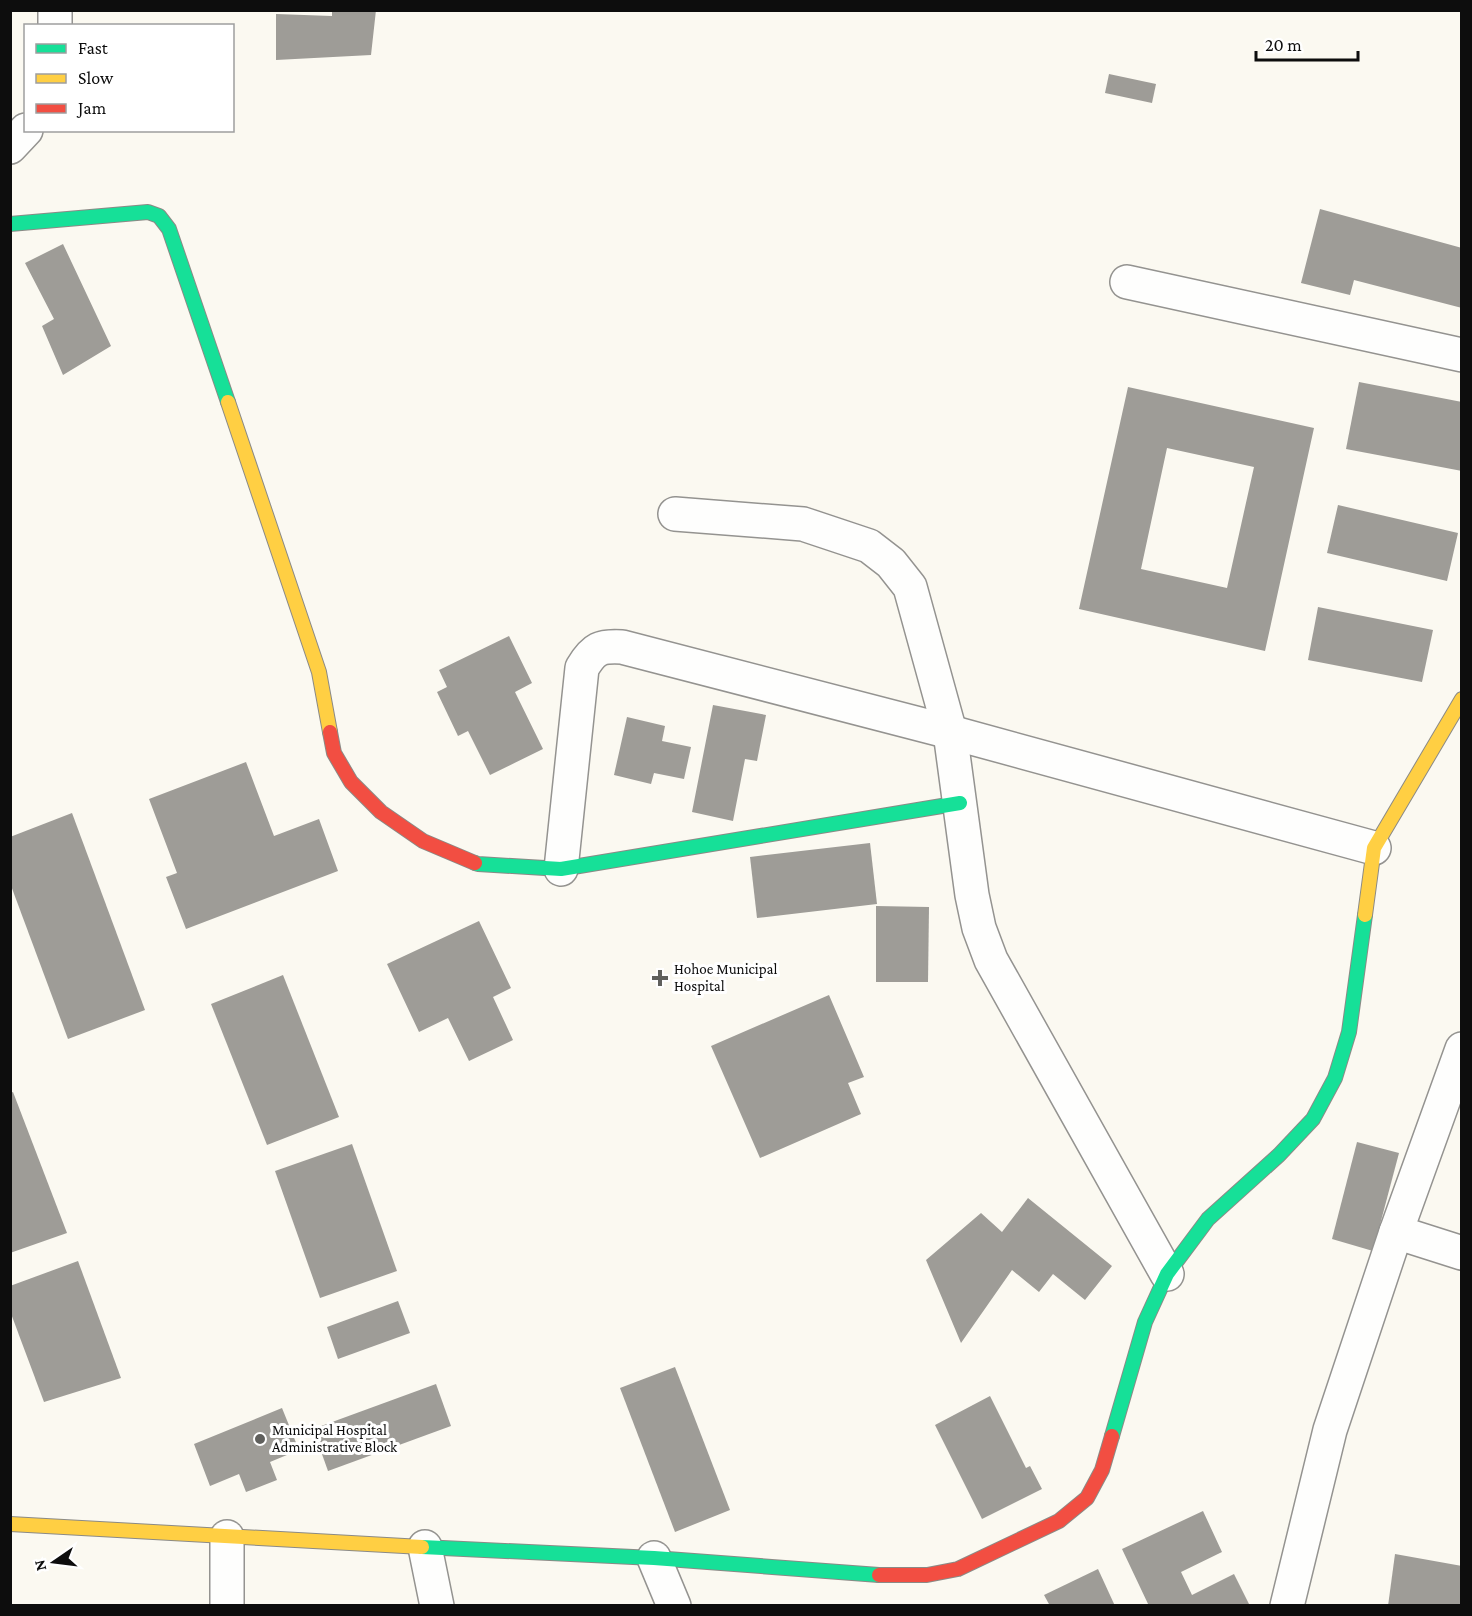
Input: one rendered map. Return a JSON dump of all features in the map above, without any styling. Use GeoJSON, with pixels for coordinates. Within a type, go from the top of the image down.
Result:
{"type":"FeatureCollection","features":[{"type":"Feature","properties":{"kind":"street"},"geometry":{"type":"LineString","coordinates":[[10,147],[24,132]]}},
{"type":"Feature","properties":{"kind":"street"},"geometry":{"type":"LineString","coordinates":[[10,224],[148,212],[159,216],[169,229],[319,672],[334,753],[351,782],[381,812],[423,842],[478,864],[561,869],[960,804]]}},
{"type":"Feature","properties":{"kind":"street"},"geometry":{"type":"LineString","coordinates":[[1127,282],[1461,355]]}},
{"type":"Feature","properties":{"kind":"street"},"geometry":{"type":"LineString","coordinates":[[675,514],[802,524],[869,546],[891,563],[910,587],[950,732],[972,895],[979,928],[991,960],[1167,1274]]}},
{"type":"Feature","properties":{"kind":"street"},"geometry":{"type":"LineString","coordinates":[[561,869],[582,668],[591,653],[607,646],[622,646],[950,732],[1374,848]]}},
{"type":"Feature","properties":{"kind":"street"},"geometry":{"type":"LineString","coordinates":[[10,1524],[654,1558],[895,1576],[927,1575],[958,1569],[1059,1521],[1086,1498],[1102,1470],[1145,1322],[1167,1274],[1208,1219],[1279,1155],[1313,1119],[1335,1078],[1349,1032],[1374,848],[1461,699]]}},
{"type":"Feature","properties":{"kind":"street"},"geometry":{"type":"LineString","coordinates":[[1287,1605],[1330,1430],[1396,1232],[1461,1049]]}},
{"type":"Feature","properties":{"kind":"street"},"geometry":{"type":"LineString","coordinates":[[1396,1232],[1461,1253]]}},
{"type":"Feature","properties":{"kind":"street"},"geometry":{"type":"LineString","coordinates":[[227,1537],[227,1605]]}},
{"type":"Feature","properties":{"kind":"street"},"geometry":{"type":"LineString","coordinates":[[425,1547],[437,1605]]}},
{"type":"Feature","properties":{"kind":"street"},"geometry":{"type":"LineString","coordinates":[[654,1558],[674,1605]]}},
{"type":"Feature","properties":{"kind":"building"},"geometry":{"type":"Polygon","coordinates":[[[332,10],[376,10],[371,55],[276,60],[276,14],[332,16],[332,10]]]}},
{"type":"Feature","properties":{"kind":"building"},"geometry":{"type":"Polygon","coordinates":[[[1109,74],[1156,84],[1152,103],[1105,93],[1109,74]]]}},
{"type":"Feature","properties":{"kind":"building"},"geometry":{"type":"Polygon","coordinates":[[[1320,209],[1462,248],[1462,308],[1354,280],[1350,295],[1301,283],[1320,209]]]}},
{"type":"Feature","properties":{"kind":"building"},"geometry":{"type":"Polygon","coordinates":[[[63,244],[111,346],[63,375],[42,326],[54,319],[25,263],[63,244]]]}},
{"type":"Feature","properties":{"kind":"building"},"geometry":{"type":"Polygon","coordinates":[[[1359,382],[1462,402],[1462,471],[1346,449],[1359,382]]]}},
{"type":"Feature","properties":{"kind":"building"},"geometry":{"type":"Polygon","coordinates":[[[1128,387],[1314,428],[1265,651],[1079,609],[1128,387]],[[1167,448],[1141,569],[1227,588],[1254,467],[1167,448]]]}},
{"type":"Feature","properties":{"kind":"building"},"geometry":{"type":"Polygon","coordinates":[[[1338,505],[1458,533],[1447,581],[1327,553],[1338,505]]]}},
{"type":"Feature","properties":{"kind":"building"},"geometry":{"type":"Polygon","coordinates":[[[1318,607],[1433,630],[1422,682],[1308,660],[1318,607]]]}},
{"type":"Feature","properties":{"kind":"building"},"geometry":{"type":"Polygon","coordinates":[[[509,636],[532,683],[515,692],[543,749],[490,775],[468,731],[458,736],[437,692],[447,687],[439,670],[509,636]]]}},
{"type":"Feature","properties":{"kind":"building"},"geometry":{"type":"Polygon","coordinates":[[[713,705],[766,715],[757,761],[745,759],[733,821],[692,812],[713,705]]]}},
{"type":"Feature","properties":{"kind":"building"},"geometry":{"type":"Polygon","coordinates":[[[627,717],[665,726],[662,741],[691,747],[684,779],[654,773],[651,784],[614,775],[627,717]]]}},
{"type":"Feature","properties":{"kind":"building"},"geometry":{"type":"Polygon","coordinates":[[[246,762],[274,836],[319,819],[338,871],[186,929],[166,877],[177,873],[149,799],[246,762]]]}},
{"type":"Feature","properties":{"kind":"building"},"geometry":{"type":"Polygon","coordinates":[[[72,813],[145,1010],[68,1039],[10,883],[10,837],[72,813]]]}},
{"type":"Feature","properties":{"kind":"building"},"geometry":{"type":"Polygon","coordinates":[[[870,843],[877,904],[757,918],[750,857],[870,843]]]}},
{"type":"Feature","properties":{"kind":"building"},"geometry":{"type":"Polygon","coordinates":[[[876,906],[929,907],[928,982],[876,982],[876,906]]]}},
{"type":"Feature","properties":{"kind":"building"},"geometry":{"type":"Polygon","coordinates":[[[479,921],[511,988],[493,997],[513,1040],[469,1061],[448,1018],[419,1032],[387,964],[479,921]]]}},
{"type":"Feature","properties":{"kind":"building"},"geometry":{"type":"Polygon","coordinates":[[[283,975],[339,1117],[267,1145],[211,1004],[283,975]]]}},
{"type":"Feature","properties":{"kind":"building"},"geometry":{"type":"Polygon","coordinates":[[[829,995],[864,1077],[848,1083],[861,1114],[760,1158],[711,1046],[829,995]]]}},
{"type":"Feature","properties":{"kind":"building"},"geometry":{"type":"Polygon","coordinates":[[[13,1092],[67,1233],[10,1253],[10,1093],[13,1092]]]}},
{"type":"Feature","properties":{"kind":"building"},"geometry":{"type":"Polygon","coordinates":[[[1357,1142],[1399,1153],[1373,1251],[1332,1239],[1357,1142]]]}},
{"type":"Feature","properties":{"kind":"building"},"geometry":{"type":"Polygon","coordinates":[[[352,1144],[397,1271],[320,1298],[275,1171],[352,1144]]]}},
{"type":"Feature","properties":{"kind":"building"},"geometry":{"type":"Polygon","coordinates":[[[1028,1198],[1112,1266],[1085,1300],[1053,1274],[1039,1292],[1012,1270],[961,1343],[926,1260],[981,1213],[1002,1232],[1028,1198]]]}},
{"type":"Feature","properties":{"kind":"building"},"geometry":{"type":"Polygon","coordinates":[[[78,1261],[121,1378],[44,1402],[10,1311],[10,1286],[78,1261]]]}},
{"type":"Feature","properties":{"kind":"building"},"geometry":{"type":"Polygon","coordinates":[[[398,1301],[410,1333],[338,1359],[327,1327],[398,1301]]]}},
{"type":"Feature","properties":{"kind":"building"},"geometry":{"type":"Polygon","coordinates":[[[675,1367],[730,1510],[675,1532],[620,1388],[675,1367]]]}},
{"type":"Feature","properties":{"kind":"building"},"geometry":{"type":"Polygon","coordinates":[[[436,1384],[451,1426],[328,1471],[313,1429],[436,1384]]]}},
{"type":"Feature","properties":{"kind":"building"},"geometry":{"type":"Polygon","coordinates":[[[990,1396],[1026,1468],[1030,1466],[1042,1489],[982,1519],[935,1425],[990,1396]]]}},
{"type":"Feature","properties":{"kind":"building"},"geometry":{"type":"Polygon","coordinates":[[[282,1408],[299,1450],[270,1462],[277,1480],[246,1492],[239,1474],[210,1486],[194,1444],[282,1408]]]}},
{"type":"Feature","properties":{"kind":"building"},"geometry":{"type":"Polygon","coordinates":[[[1203,1511],[1222,1552],[1181,1572],[1192,1595],[1234,1574],[1249,1604],[1246,1606],[1149,1606],[1122,1549],[1203,1511]]]}},
{"type":"Feature","properties":{"kind":"building"},"geometry":{"type":"Polygon","coordinates":[[[1395,1554],[1462,1566],[1462,1606],[1388,1606],[1395,1554]]]}},
{"type":"Feature","properties":{"kind":"building"},"geometry":{"type":"Polygon","coordinates":[[[1098,1569],[1115,1606],[1050,1606],[1044,1595],[1098,1569]]]}},
{"type":"Feature","properties":{"kind":"traffic: fast"},"geometry":{"type":"LineString","coordinates":[[10,224],[148,212],[159,216],[169,229],[228,402]]}},
{"type":"Feature","properties":{"kind":"traffic: fast"},"geometry":{"type":"LineString","coordinates":[[475,863],[561,869],[960,803]]}},
{"type":"Feature","properties":{"kind":"traffic: fast"},"geometry":{"type":"LineString","coordinates":[[1112,1436],[1145,1322],[1167,1274],[1208,1219],[1279,1155],[1313,1119],[1335,1078],[1349,1032],[1365,915]]}},
{"type":"Feature","properties":{"kind":"traffic: fast"},"geometry":{"type":"LineString","coordinates":[[422,1547],[654,1558],[879,1575]]}},
{"type":"Feature","properties":{"kind":"traffic: slow"},"geometry":{"type":"LineString","coordinates":[[228,402],[319,672],[330,732]]}},
{"type":"Feature","properties":{"kind":"traffic: slow"},"geometry":{"type":"LineString","coordinates":[[1365,915],[1374,848],[1462,699]]}},
{"type":"Feature","properties":{"kind":"traffic: slow"},"geometry":{"type":"LineString","coordinates":[[10,1524],[422,1547]]}},
{"type":"Feature","properties":{"kind":"traffic: jam"},"geometry":{"type":"LineString","coordinates":[[330,732],[334,753],[351,782],[381,812],[423,841],[475,863]]}},
{"type":"Feature","properties":{"kind":"traffic: jam"},"geometry":{"type":"LineString","coordinates":[[879,1575],[927,1575],[958,1569],[1059,1521],[1087,1498],[1102,1470],[1112,1436]]}},
{"type":"Feature","properties":{"kind":"place","name":"Hohoe Municipal Hospital"},"geometry":{"type":"Point","coordinates":[660,978]}},
{"type":"Feature","properties":{"kind":"place","name":"Municipal Hospital Administrative Block"},"geometry":{"type":"Point","coordinates":[260,1439]}}]}
